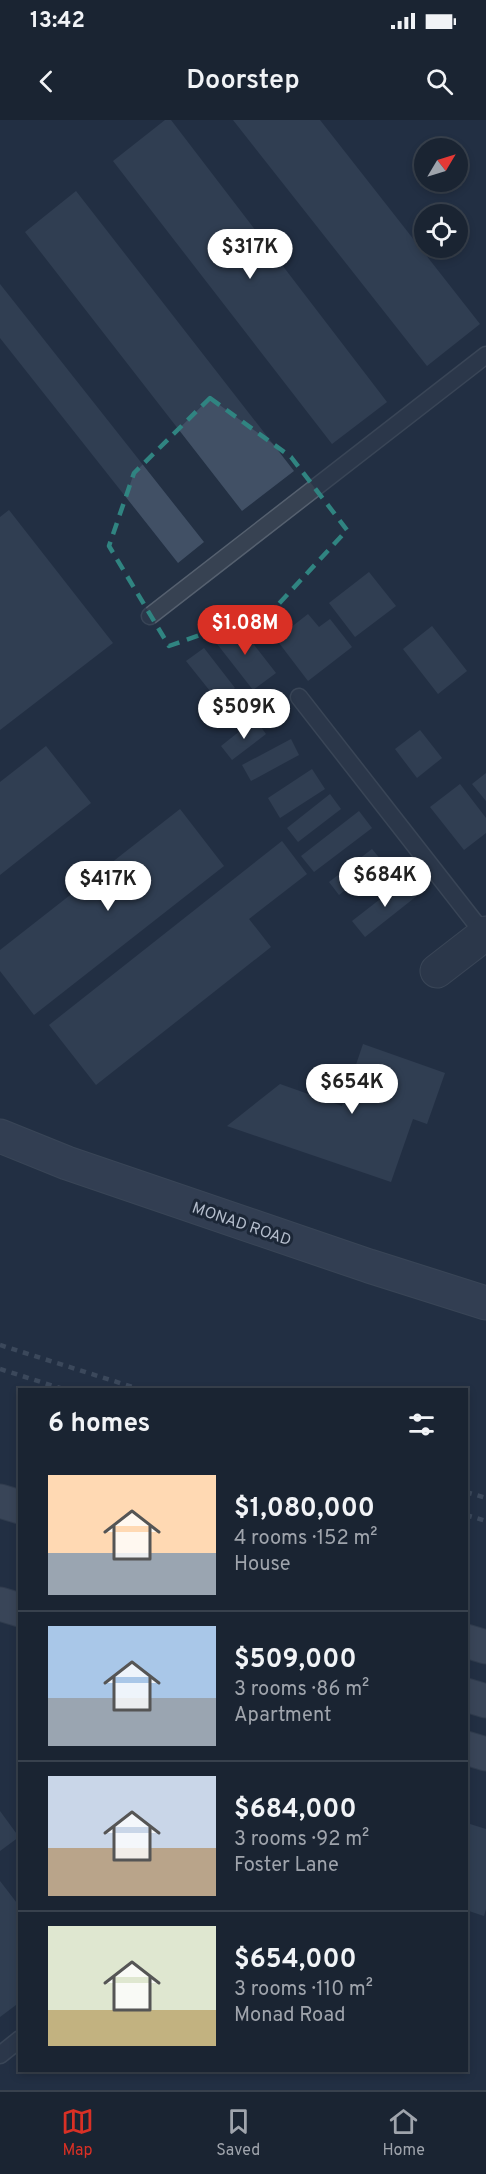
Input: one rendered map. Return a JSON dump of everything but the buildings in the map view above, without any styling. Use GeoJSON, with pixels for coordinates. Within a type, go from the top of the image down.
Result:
{"type":"FeatureCollection","features":[{"type":"Feature","properties":{"kind":"main road"},"geometry":{"type":"LineString","coordinates":[[0,1501],[18,1506]]}},
{"type":"Feature","properties":{"kind":"main road"},"geometry":{"type":"LineString","coordinates":[[0,1604],[18,1609]]}},
{"type":"Feature","properties":{"kind":"main road"},"geometry":{"type":"LineString","coordinates":[[468,1642],[486,1647]]}},
{"type":"Feature","properties":{"kind":"main road"},"geometry":{"type":"LineString","coordinates":[[468,1696],[486,1701]]}},
{"type":"Feature","properties":{"kind":"main road"},"geometry":{"type":"LineString","coordinates":[[468,1749],[486,1754]]}},
{"type":"Feature","properties":{"kind":"street"},"geometry":{"type":"LineString","coordinates":[[437,971],[485,933]]}},
{"type":"Feature","properties":{"kind":"street","name":"MONAD ROAD"},"geometry":{"type":"LineString","coordinates":[[0,1136],[78,1167],[486,1303]]}},
{"type":"Feature","properties":{"kind":"lane"},"geometry":{"type":"LineString","coordinates":[[150,616],[486,355]]}},
{"type":"Feature","properties":{"kind":"lane"},"geometry":{"type":"LineString","coordinates":[[299,697],[485,933]]}},
{"type":"Feature","properties":{"kind":"lane"},"geometry":{"type":"LineString","coordinates":[[0,2055],[18,2041]]}},
{"type":"Feature","properties":{"kind":"highlighted area"},"geometry":{"type":"Polygon","coordinates":[[[210,398],[291,457],[347,530],[275,608],[169,646],[109,546],[134,473],[210,398]]]}},
{"type":"Feature","properties":{"kind":"railway"},"geometry":{"type":"LineString","coordinates":[[0,1345],[136,1388]]}},
{"type":"Feature","properties":{"kind":"railway"},"geometry":{"type":"LineString","coordinates":[[0,1369],[60,1388]]}},
{"type":"Feature","properties":{"kind":"railway"},"geometry":{"type":"LineString","coordinates":[[468,1493],[486,1498]]}},
{"type":"Feature","properties":{"kind":"railway"},"geometry":{"type":"LineString","coordinates":[[468,1516],[486,1521]]}}]}
